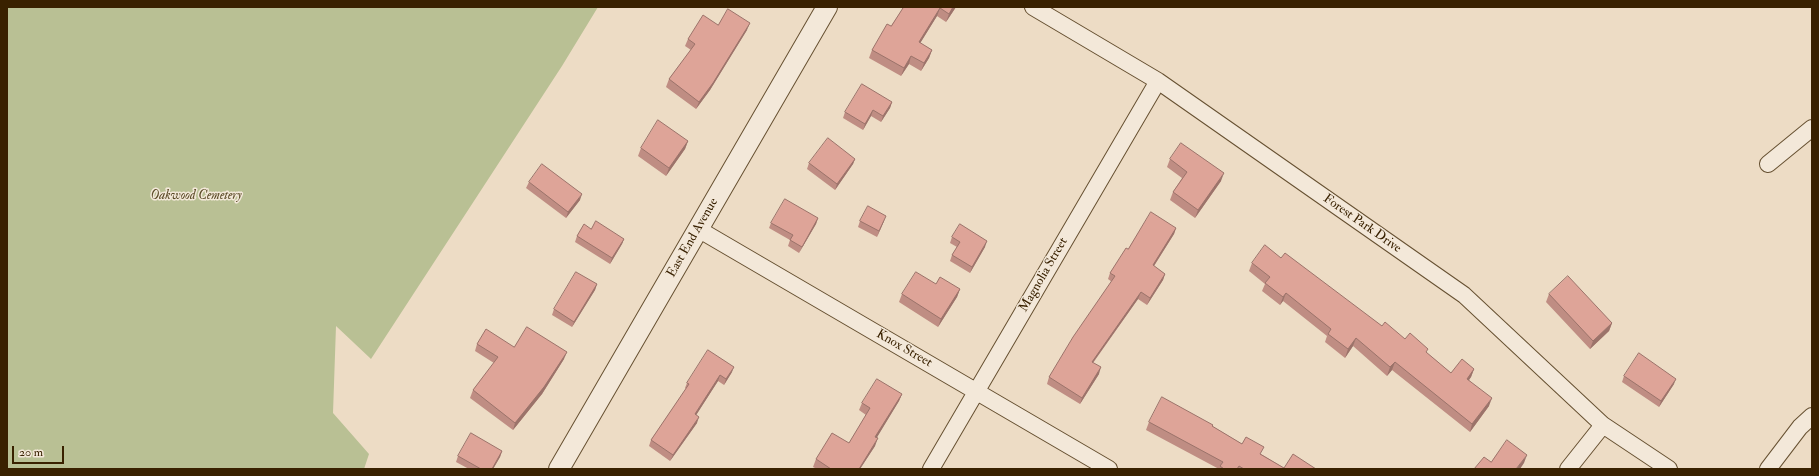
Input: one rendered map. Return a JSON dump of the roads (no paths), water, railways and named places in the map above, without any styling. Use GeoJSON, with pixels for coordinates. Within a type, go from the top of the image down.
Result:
{"type":"FeatureCollection","features":[{"type":"Feature","properties":{"kind":"street","name":"East End Avenue"},"geometry":{"type":"LineString","coordinates":[[559,469],[827,7]]}},
{"type":"Feature","properties":{"kind":"street","name":"Forest Park Drive"},"geometry":{"type":"LineString","coordinates":[[1034,7],[1158,81],[1464,295],[1603,425],[1669,469]]}},
{"type":"Feature","properties":{"kind":"street","name":"Magnolia Street"},"geometry":{"type":"LineString","coordinates":[[931,469],[1158,81]]}},
{"type":"Feature","properties":{"kind":"street"},"geometry":{"type":"LineString","coordinates":[[1768,164],[1812,128]]}},
{"type":"Feature","properties":{"kind":"street","name":"Knox Street"},"geometry":{"type":"LineString","coordinates":[[698,229],[1109,469]]}},
{"type":"Feature","properties":{"kind":"street"},"geometry":{"type":"LineString","coordinates":[[1768,469],[1800,427],[1812,416]]}},
{"type":"Feature","properties":{"kind":"street"},"geometry":{"type":"LineString","coordinates":[[1568,469],[1603,425]]}},
{"type":"Feature","properties":{"kind":"park label","name":"Oakwood Cemetery"},"geometry":{"type":"Point","coordinates":[196,196]}}]}
